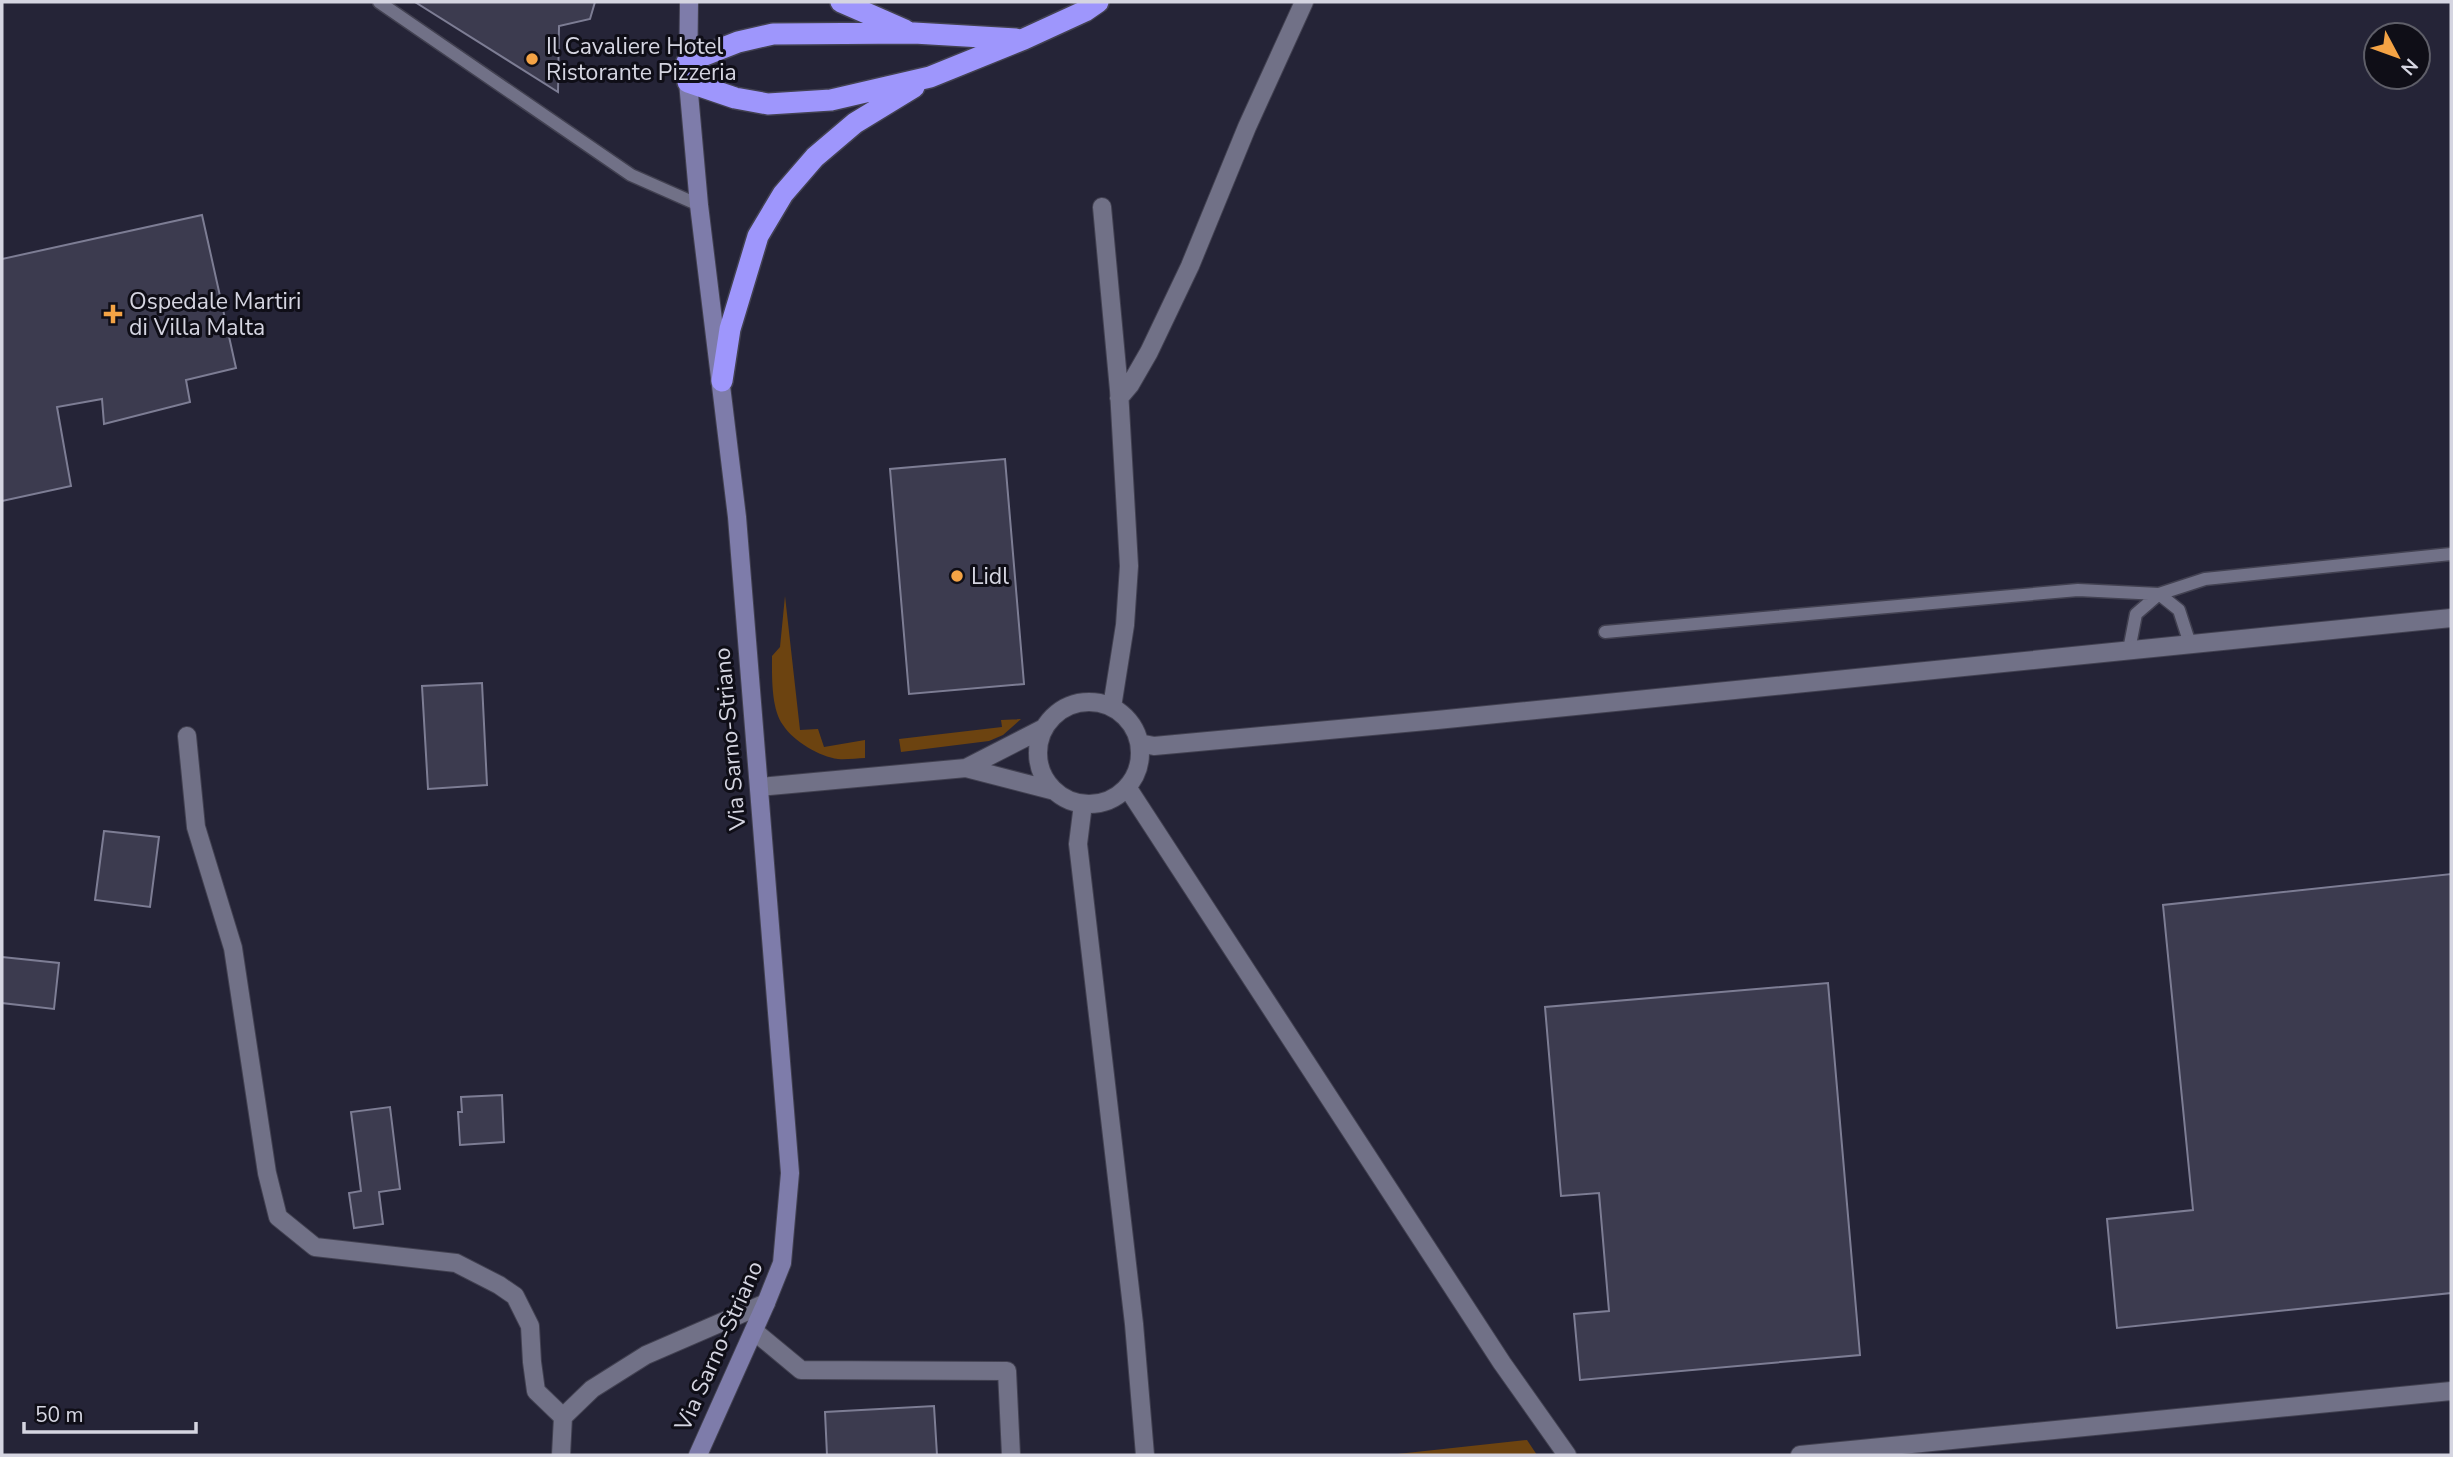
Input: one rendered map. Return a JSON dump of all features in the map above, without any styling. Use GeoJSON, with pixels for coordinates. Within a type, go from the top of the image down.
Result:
{"type":"FeatureCollection","features":[{"type":"Feature","properties":{"kind":"highway"},"geometry":{"type":"LineString","coordinates":[[841,2],[914,33]]}},
{"type":"Feature","properties":{"kind":"highway"},"geometry":{"type":"LineString","coordinates":[[688,72],[735,98],[768,104],[831,100],[930,77],[1024,39],[1085,11],[1098,2]]}},
{"type":"Feature","properties":{"kind":"highway"},"geometry":{"type":"LineString","coordinates":[[688,72],[738,42],[773,34],[914,33],[1024,39]]}},
{"type":"Feature","properties":{"kind":"highway"},"geometry":{"type":"LineString","coordinates":[[722,381],[730,329],[758,236],[783,194],[815,157],[855,123],[930,77]]}},
{"type":"Feature","properties":{"kind":"main road","name":"Via Sarno-Striano"},"geometry":{"type":"LineString","coordinates":[[689,2],[688,72],[699,205],[737,517],[790,1173],[782,1263],[698,1455]]}},
{"type":"Feature","properties":{"kind":"street"},"geometry":{"type":"LineString","coordinates":[[1119,398],[1130,385],[1149,352],[1190,266],[1247,127],[1304,2]]}},
{"type":"Feature","properties":{"kind":"street"},"geometry":{"type":"LineString","coordinates":[[1102,207],[1119,398],[1129,594],[1112,707]]}},
{"type":"Feature","properties":{"kind":"street"},"geometry":{"type":"LineString","coordinates":[[1139,743],[1154,746],[1437,720],[2451,618]]}},
{"type":"Feature","properties":{"kind":"street"},"geometry":{"type":"LineString","coordinates":[[1082,702],[1097,702],[1112,707],[1125,716],[1134,728],[1139,743],[1138,766],[1127,787],[1114,797],[1099,803],[1083,804],[1068,800],[1055,791],[1044,778],[1039,762],[1038,744],[1044,728],[1054,716],[1067,707],[1082,702]]}},
{"type":"Feature","properties":{"kind":"street"},"geometry":{"type":"LineString","coordinates":[[966,768],[1044,728]]}},
{"type":"Feature","properties":{"kind":"street"},"geometry":{"type":"LineString","coordinates":[[187,736],[196,827],[233,948],[267,1173],[278,1217],[315,1247],[456,1263],[515,1296],[530,1326],[531,1362],[536,1391],[563,1417]]}},
{"type":"Feature","properties":{"kind":"street"},"geometry":{"type":"LineString","coordinates":[[759,787],[966,768],[1055,791]]}},
{"type":"Feature","properties":{"kind":"street"},"geometry":{"type":"LineString","coordinates":[[1127,787],[1502,1363],[1567,1455]]}},
{"type":"Feature","properties":{"kind":"street"},"geometry":{"type":"LineString","coordinates":[[1083,804],[1078,844],[1134,1324],[1145,1455]]}},
{"type":"Feature","properties":{"kind":"street"},"geometry":{"type":"LineString","coordinates":[[561,1455],[563,1417],[592,1389],[646,1354],[766,1303]]}},
{"type":"Feature","properties":{"kind":"street"},"geometry":{"type":"LineString","coordinates":[[754,1331],[801,1370],[1007,1371],[1012,1455]]}},
{"type":"Feature","properties":{"kind":"street"},"geometry":{"type":"LineString","coordinates":[[1800,1455],[2451,1391]]}},
{"type":"Feature","properties":{"kind":"lane"},"geometry":{"type":"LineString","coordinates":[[379,2],[631,175],[699,205]]}},
{"type":"Feature","properties":{"kind":"lane"},"geometry":{"type":"LineString","coordinates":[[1605,632],[2078,590],[2159,594],[2205,579],[2451,555]]}},
{"type":"Feature","properties":{"kind":"lane"},"geometry":{"type":"LineString","coordinates":[[2159,594],[2179,610],[2190,644]]}},
{"type":"Feature","properties":{"kind":"lane"},"geometry":{"type":"LineString","coordinates":[[2129,650],[2136,614],[2159,594]]}},
{"type":"Feature","properties":{"kind":"shaded area"},"geometry":{"type":"Polygon","coordinates":[[[785,596],[800,730],[818,729],[824,747],[865,740],[865,758],[838,759],[815,752],[793,737],[779,718],[773,692],[772,656],[780,647],[785,596]]]}},
{"type":"Feature","properties":{"kind":"shaded area"},"geometry":{"type":"Polygon","coordinates":[[[1021,719],[1003,735],[989,741],[901,752],[899,739],[1002,727],[1001,720],[1021,719]]]}},
{"type":"Feature","properties":{"kind":"shaded area"},"geometry":{"type":"Polygon","coordinates":[[[1527,1440],[1537,1455],[1388,1455],[1527,1440]]]}},
{"type":"Feature","properties":{"kind":"building","name":"Il Cavaliere Hotel Ristorante Pizzeria"},"geometry":{"type":"Polygon","coordinates":[[[415,2],[595,2],[590,19],[559,26],[558,92],[415,2]]]}},
{"type":"Feature","properties":{"kind":"building","name":"Ospedale Martiri di Villa Malta"},"geometry":{"type":"Polygon","coordinates":[[[202,215],[236,368],[186,380],[190,402],[104,424],[102,399],[57,407],[71,486],[2,501],[2,259],[202,215]]]}},
{"type":"Feature","properties":{"kind":"building","name":"Lidl"},"geometry":{"type":"Polygon","coordinates":[[[1005,459],[1024,684],[909,694],[890,469],[1005,459]]]}},
{"type":"Feature","properties":{"kind":"building"},"geometry":{"type":"Polygon","coordinates":[[[482,683],[487,785],[428,789],[422,686],[482,683]]]}},
{"type":"Feature","properties":{"kind":"building"},"geometry":{"type":"Polygon","coordinates":[[[104,831],[159,837],[150,907],[95,900],[104,831]]]}},
{"type":"Feature","properties":{"kind":"building"},"geometry":{"type":"Polygon","coordinates":[[[2451,874],[2451,1293],[2117,1328],[2107,1219],[2193,1210],[2163,905],[2451,874]]]}},
{"type":"Feature","properties":{"kind":"building"},"geometry":{"type":"Polygon","coordinates":[[[2,957],[59,963],[54,1009],[2,1003],[2,957]]]}},
{"type":"Feature","properties":{"kind":"building"},"geometry":{"type":"Polygon","coordinates":[[[1828,983],[1860,1355],[1580,1380],[1574,1314],[1609,1311],[1599,1193],[1561,1196],[1545,1007],[1828,983]]]}},
{"type":"Feature","properties":{"kind":"building"},"geometry":{"type":"Polygon","coordinates":[[[502,1095],[504,1142],[460,1145],[458,1112],[462,1112],[461,1097],[502,1095]]]}},
{"type":"Feature","properties":{"kind":"building"},"geometry":{"type":"Polygon","coordinates":[[[390,1107],[400,1189],[379,1192],[383,1224],[354,1228],[349,1193],[361,1191],[351,1112],[390,1107]]]}},
{"type":"Feature","properties":{"kind":"building"},"geometry":{"type":"Polygon","coordinates":[[[934,1406],[937,1455],[827,1455],[825,1412],[934,1406]]]}},
{"type":"Feature","properties":{"kind":"place","name":"Il Cavaliere Hotel Ristorante Pizzeria"},"geometry":{"type":"Point","coordinates":[532,59]}},
{"type":"Feature","properties":{"kind":"place","name":"Ospedale Martiri di Villa Malta"},"geometry":{"type":"Point","coordinates":[113,314]}},
{"type":"Feature","properties":{"kind":"place","name":"Lidl"},"geometry":{"type":"Point","coordinates":[957,576]}}]}
